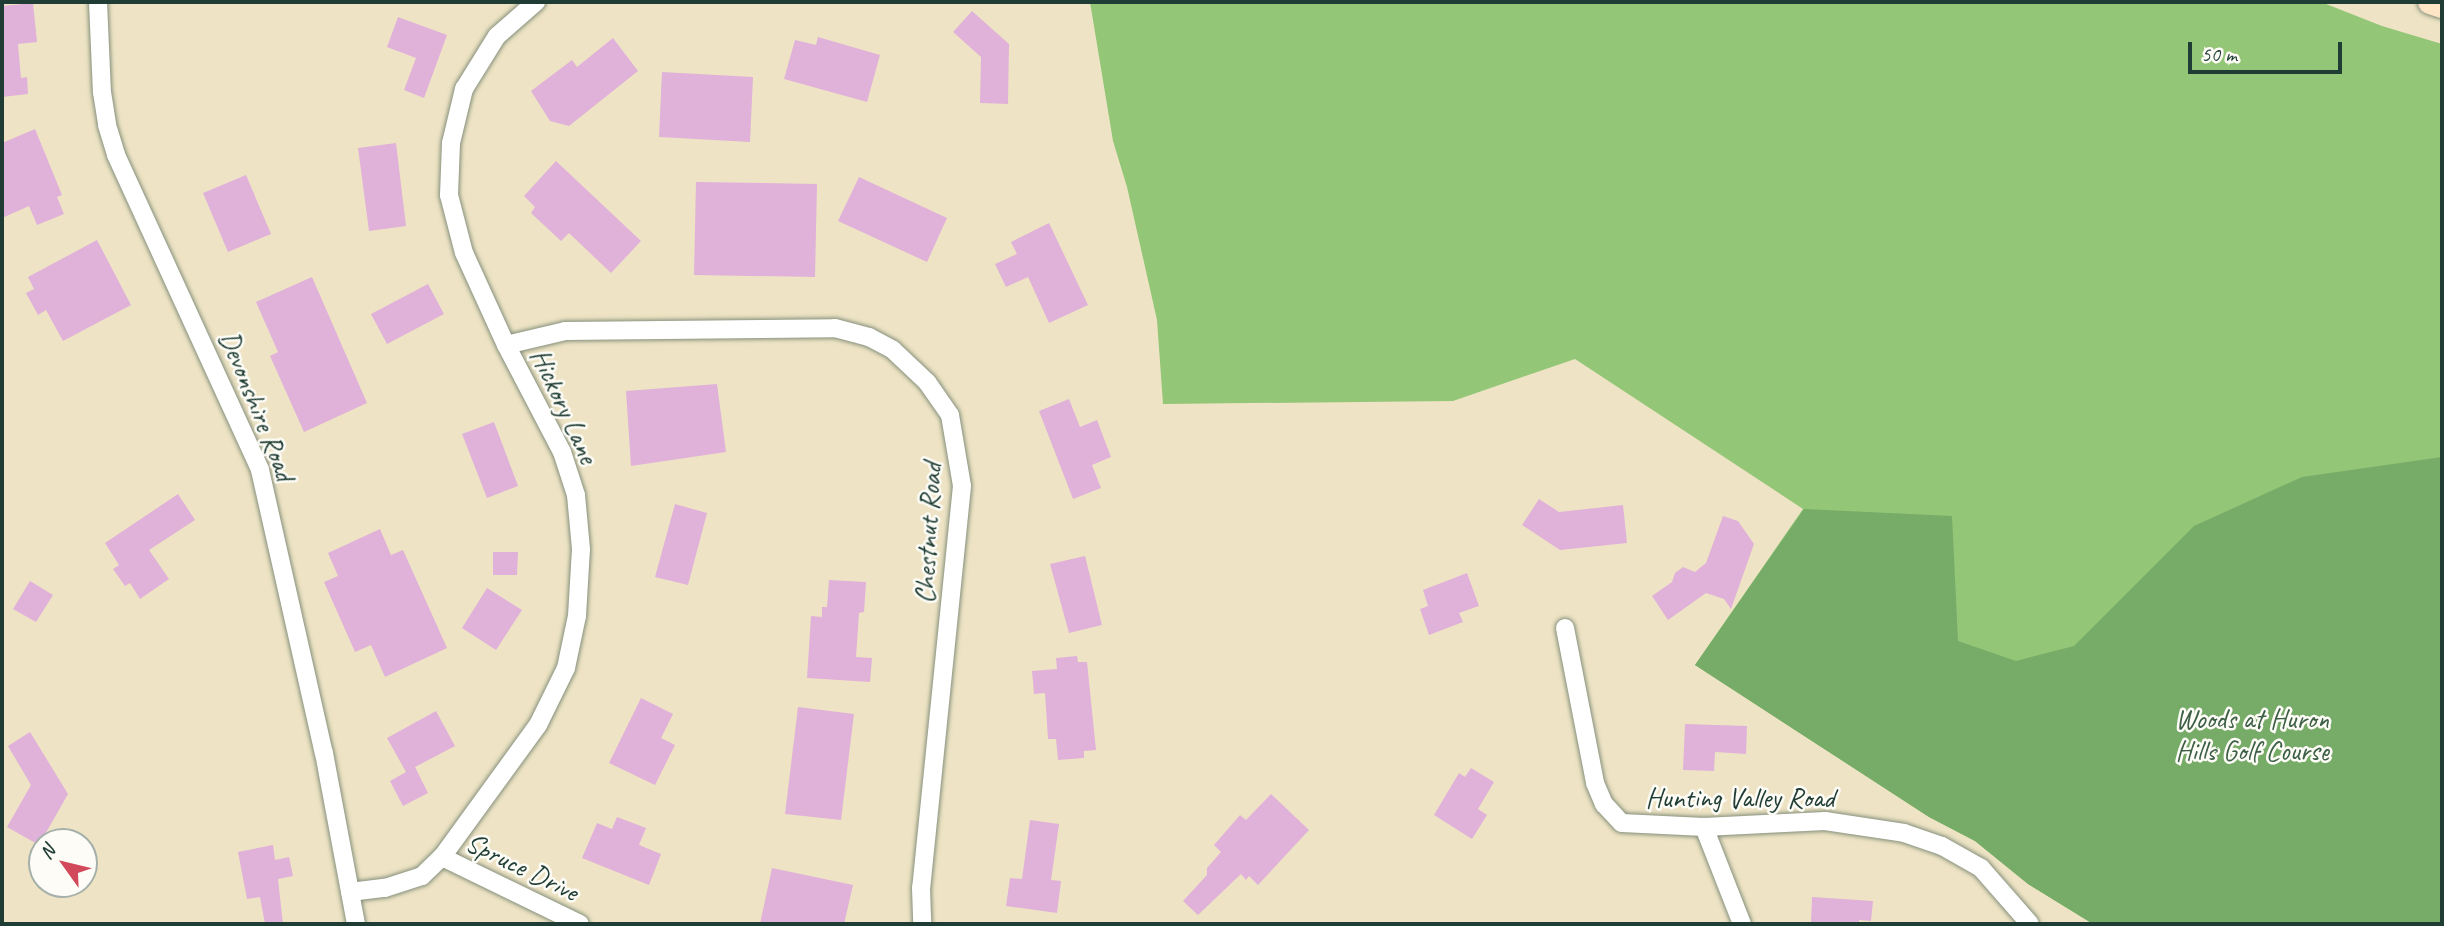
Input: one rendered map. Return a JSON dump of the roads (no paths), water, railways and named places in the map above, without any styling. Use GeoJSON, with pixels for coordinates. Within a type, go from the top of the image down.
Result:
{"type":"FeatureCollection","features":[{"type":"Feature","properties":{"kind":"main road"},"geometry":{"type":"LineString","coordinates":[[2430,2],[2442,6]]}},
{"type":"Feature","properties":{"kind":"street","name":"Devonshire Road"},"geometry":{"type":"LineString","coordinates":[[98,2],[102,92],[107,125],[116,155],[260,470],[324,753],[356,924]]}},
{"type":"Feature","properties":{"kind":"street","name":"Hickory Lane"},"geometry":{"type":"LineString","coordinates":[[350,892],[385,888],[422,876],[442,857],[538,725],[566,668],[577,616],[581,549],[576,495],[562,452],[506,345],[464,253],[449,195],[451,143],[464,89],[497,36],[536,2]]}},
{"type":"Feature","properties":{"kind":"street","name":"Chestnut Road"},"geometry":{"type":"LineString","coordinates":[[506,345],[565,331],[835,328],[869,337],[893,350],[927,382],[950,415],[962,485],[921,888],[922,924]]}},
{"type":"Feature","properties":{"kind":"street","name":"Hunting Valley Road"},"geometry":{"type":"LineString","coordinates":[[1565,628],[1595,783],[1604,804],[1622,823],[1704,827],[1825,821],[1905,833],[1942,846],[1980,869],[2030,924]]}},
{"type":"Feature","properties":{"kind":"street"},"geometry":{"type":"LineString","coordinates":[[1704,827],[1742,924]]}},
{"type":"Feature","properties":{"kind":"street","name":"Spruce Drive"},"geometry":{"type":"LineString","coordinates":[[442,857],[580,924]]}},
{"type":"Feature","properties":{"kind":"park label","name":"Woods at Huron Hills Golf Course"},"geometry":{"type":"Point","coordinates":[2252,735]}}]}
